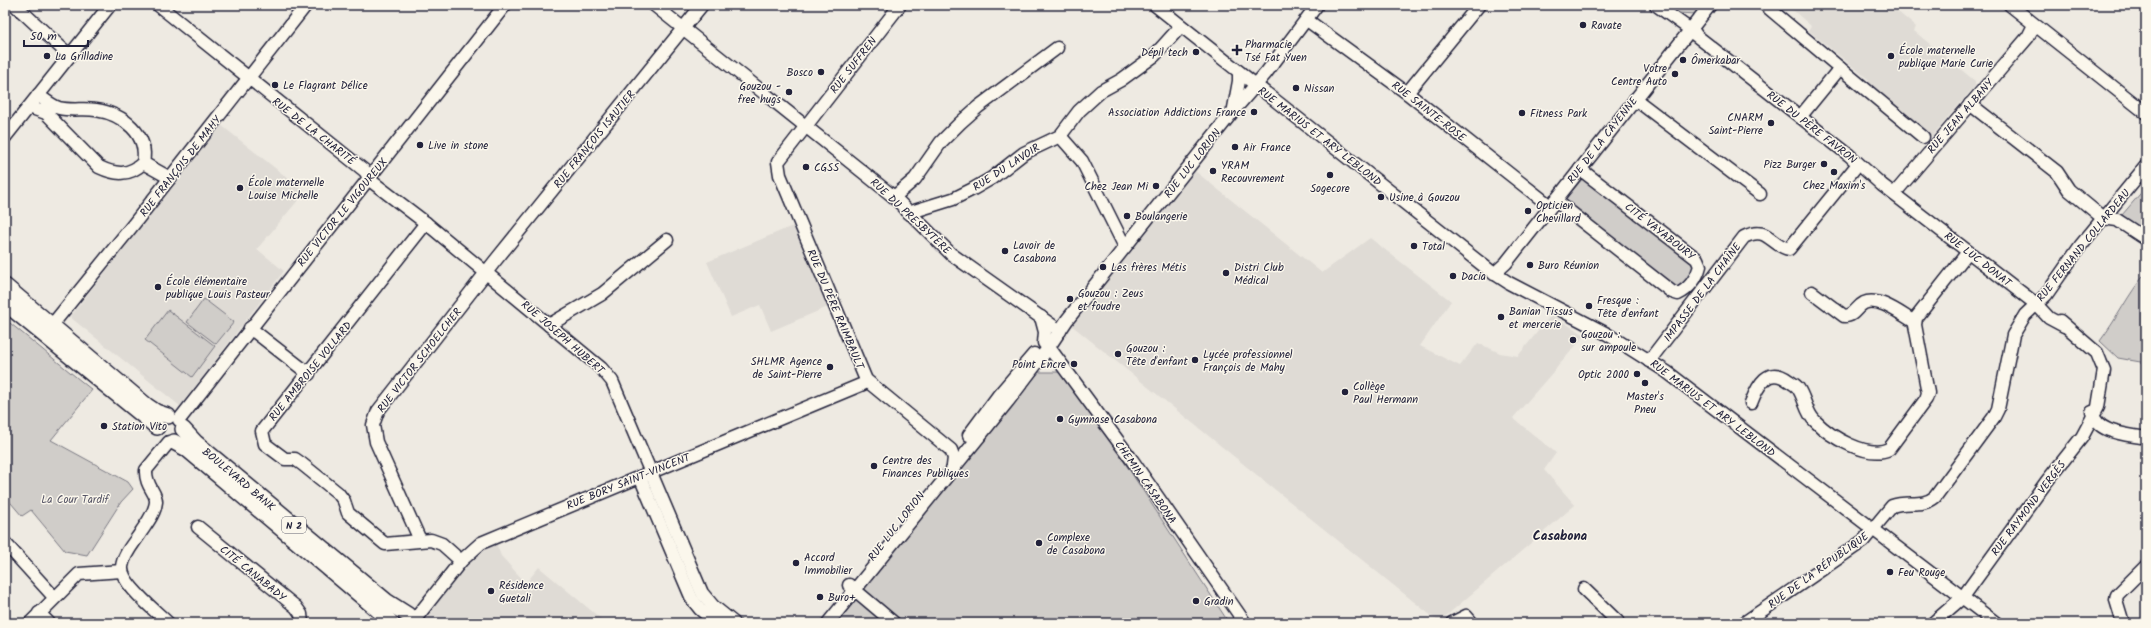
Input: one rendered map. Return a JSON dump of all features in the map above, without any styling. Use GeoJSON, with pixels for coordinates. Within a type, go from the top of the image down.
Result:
{"type":"FeatureCollection","features":[{"type":"Feature","properties":{"kind":"main road","name":"BOULEVARD BANK"},"geometry":{"type":"LineString","coordinates":[[5,286],[147,406],[177,422],[196,443],[386,602],[415,619]]}},
{"type":"Feature","properties":{"kind":"main road","name":"N 2"},"geometry":{"type":"LineString","coordinates":[[5,304],[157,428],[158,436],[171,442]]}},
{"type":"Feature","properties":{"kind":"main road"},"geometry":{"type":"LineString","coordinates":[[157,428],[160,420],[177,422],[180,437],[171,442]]}},
{"type":"Feature","properties":{"kind":"main road","name":"BOULEVARD BANK"},"geometry":{"type":"LineString","coordinates":[[171,442],[189,451],[385,616],[391,623]]}},
{"type":"Feature","properties":{"kind":"main road"},"geometry":{"type":"LineString","coordinates":[[395,623],[400,617],[415,619]]}},
{"type":"Feature","properties":{"kind":"street"},"geometry":{"type":"LineString","coordinates":[[15,5],[70,56]]}},
{"type":"Feature","properties":{"kind":"street"},"geometry":{"type":"LineString","coordinates":[[5,137],[110,5]]}},
{"type":"Feature","properties":{"kind":"street","name":"RUE DE LA CHARITÉ"},"geometry":{"type":"LineString","coordinates":[[158,5],[248,79],[365,171],[369,177],[486,272]]}},
{"type":"Feature","properties":{"kind":"street","name":"RUE FRANÇOIS DE MAHY"},"geometry":{"type":"LineString","coordinates":[[52,325],[96,272],[306,5]]}},
{"type":"Feature","properties":{"kind":"street","name":"RUE VICTOR LE VIGOUREUX"},"geometry":{"type":"LineString","coordinates":[[177,422],[505,5]]}},
{"type":"Feature","properties":{"kind":"street","name":"RUE DU PRESBYTÈRE"},"geometry":{"type":"LineString","coordinates":[[654,5],[806,125],[894,197],[908,213],[951,254],[1058,329]]}},
{"type":"Feature","properties":{"kind":"street","name":"RUE FRANÇOIS ISAUTIER"},"geometry":{"type":"LineString","coordinates":[[486,272],[702,5]]}},
{"type":"Feature","properties":{"kind":"street","name":"RUE SUFFREN"},"geometry":{"type":"LineString","coordinates":[[806,125],[900,5]]}},
{"type":"Feature","properties":{"kind":"street","name":"RUE MARIUS ET ARY LEBLOND"},"geometry":{"type":"LineString","coordinates":[[1155,5],[1494,274],[1607,334],[1649,361],[1734,422],[1996,623]]}},
{"type":"Feature","properties":{"kind":"street","name":"RUE LUC LORION"},"geometry":{"type":"LineString","coordinates":[[818,623],[852,588],[953,466],[1058,329],[1067,320],[1234,110],[1256,85],[1317,5]]}},
{"type":"Feature","properties":{"kind":"street","name":"RUE DU PÈRE FAVRON"},"geometry":{"type":"LineString","coordinates":[[1656,5],[1896,192]]}},
{"type":"Feature","properties":{"kind":"street","name":"RUE DE LA CAYENNE"},"geometry":{"type":"LineString","coordinates":[[1494,274],[1506,263],[1710,5]]}},
{"type":"Feature","properties":{"kind":"street"},"geometry":{"type":"LineString","coordinates":[[1765,5],[1923,137]]}},
{"type":"Feature","properties":{"kind":"street"},"geometry":{"type":"LineString","coordinates":[[2010,5],[2146,113]]}},
{"type":"Feature","properties":{"kind":"street"},"geometry":{"type":"LineString","coordinates":[[1407,93],[1476,6]]}},
{"type":"Feature","properties":{"kind":"street","name":"RUE SAINTE-ROSE"},"geometry":{"type":"LineString","coordinates":[[1306,20],[1407,93],[1553,203]]}},
{"type":"Feature","properties":{"kind":"street","name":"RUE JEAN ALBANY"},"geometry":{"type":"LineString","coordinates":[[1896,192],[2028,37],[2034,25]]}},
{"type":"Feature","properties":{"kind":"street","name":"RUE DU LAVOIR"},"geometry":{"type":"LineString","coordinates":[[908,213],[953,199],[973,189],[992,178],[1024,153],[1060,136],[1079,111],[1100,91],[1121,80],[1154,56],[1182,26]]}},
{"type":"Feature","properties":{"kind":"street"},"geometry":{"type":"LineString","coordinates":[[894,197],[915,179],[941,142],[960,123],[978,107],[1057,48]]}},
{"type":"Feature","properties":{"kind":"street"},"geometry":{"type":"LineString","coordinates":[[1800,117],[1840,68]]}},
{"type":"Feature","properties":{"kind":"street"},"geometry":{"type":"LineString","coordinates":[[1234,110],[1238,92],[1239,72]]}},
{"type":"Feature","properties":{"kind":"street"},"geometry":{"type":"LineString","coordinates":[[29,107],[46,113],[99,168],[108,172],[127,174],[136,170],[143,163],[145,147],[141,138],[132,126],[98,110],[59,108],[38,95]]}},
{"type":"Feature","properties":{"kind":"street"},"geometry":{"type":"LineString","coordinates":[[1635,99],[1760,194]]}},
{"type":"Feature","properties":{"kind":"street"},"geometry":{"type":"LineString","coordinates":[[1970,104],[2058,172],[2066,187],[2103,218],[2117,220],[2146,239]]}},
{"type":"Feature","properties":{"kind":"street"},"geometry":{"type":"LineString","coordinates":[[57,124],[59,117],[70,109]]}},
{"type":"Feature","properties":{"kind":"street","name":"RUE DU PÈRE RAIMBAULT"},"geometry":{"type":"LineString","coordinates":[[806,125],[778,162],[780,175],[866,380],[949,448],[953,454]]}},
{"type":"Feature","properties":{"kind":"street"},"geometry":{"type":"LineString","coordinates":[[1060,136],[1082,161],[1125,247]]}},
{"type":"Feature","properties":{"kind":"street","name":"IMPASSE DE LA CHAÎNE"},"geometry":{"type":"LineString","coordinates":[[1649,361],[1744,237],[1758,233],[1767,235],[1785,248],[1789,249],[1856,161]]}},
{"type":"Feature","properties":{"kind":"street"},"geometry":{"type":"LineString","coordinates":[[143,163],[170,178]]}},
{"type":"Feature","properties":{"kind":"street","name":"RUE FERNAND COLLARDEAU"},"geometry":{"type":"LineString","coordinates":[[1873,530],[1892,506],[1897,504],[1923,504],[1929,502],[1935,497],[1987,427],[1998,408],[2013,335],[2025,316],[2046,294],[2080,245],[2146,166]]}},
{"type":"Feature","properties":{"kind":"street","name":"CITÉ VAYABOURY"},"geometry":{"type":"LineString","coordinates":[[1553,203],[1672,292],[1678,294],[1685,290],[1699,273],[1700,266],[1697,259],[1580,169]]}},
{"type":"Feature","properties":{"kind":"street","name":"RUE LUC DONAT"},"geometry":{"type":"LineString","coordinates":[[1896,192],[1968,252],[2036,304],[2049,318],[2064,326],[2097,353],[2104,370],[2098,407],[2093,418]]}},
{"type":"Feature","properties":{"kind":"street","name":"RUE AMBROISE VOLLARD"},"geometry":{"type":"LineString","coordinates":[[420,540],[385,544],[348,512],[344,501],[338,493],[295,459],[285,459],[265,444],[262,431],[426,223]]}},
{"type":"Feature","properties":{"kind":"street"},"geometry":{"type":"LineString","coordinates":[[549,325],[602,294],[667,240]]}},
{"type":"Feature","properties":{"kind":"street"},"geometry":{"type":"LineString","coordinates":[[1751,403],[1753,394],[1768,376],[1774,374],[1780,375],[1798,388],[1814,421],[1846,444],[1881,452],[1894,442],[1926,399],[1928,386],[1916,322],[1921,309],[1968,252]]}},
{"type":"Feature","properties":{"kind":"street","name":"RUE JOSEPH HUBERT"},"geometry":{"type":"LineString","coordinates":[[486,272],[601,368],[612,381],[645,475],[692,599],[700,609],[716,623]]}},
{"type":"Feature","properties":{"kind":"street","name":"RUE VICTOR SCHOELCHER"},"geometry":{"type":"LineString","coordinates":[[420,540],[376,442],[373,425],[378,411],[486,272]]}},
{"type":"Feature","properties":{"kind":"street"},"geometry":{"type":"LineString","coordinates":[[1812,292],[1844,316],[1854,313],[1864,303],[1878,302],[1916,322]]}},
{"type":"Feature","properties":{"kind":"street"},"geometry":{"type":"LineString","coordinates":[[1041,317],[1047,345]]}},
{"type":"Feature","properties":{"kind":"street"},"geometry":{"type":"LineString","coordinates":[[250,328],[308,374]]}},
{"type":"Feature","properties":{"kind":"street","name":"RUE LUC LORION"},"geometry":{"type":"LineString","coordinates":[[828,623],[852,588],[998,396],[1047,345]]}},
{"type":"Feature","properties":{"kind":"street","name":"CHEMIN CASABONA"},"geometry":{"type":"LineString","coordinates":[[1047,345],[1132,460],[1245,623]]}},
{"type":"Feature","properties":{"kind":"street","name":"RUE BORY SAINT-VINCENT"},"geometry":{"type":"LineString","coordinates":[[415,619],[461,561],[481,543],[863,384],[866,380]]}},
{"type":"Feature","properties":{"kind":"street"},"geometry":{"type":"LineString","coordinates":[[2093,418],[2146,432]]}},
{"type":"Feature","properties":{"kind":"street"},"geometry":{"type":"LineString","coordinates":[[2093,418],[2097,424],[2105,429],[2146,438]]}},
{"type":"Feature","properties":{"kind":"street","name":"RUE RAYMOND VERGÈS"},"geometry":{"type":"LineString","coordinates":[[1932,623],[1963,597],[2047,481],[2082,437],[2093,418]]}},
{"type":"Feature","properties":{"kind":"street"},"geometry":{"type":"LineString","coordinates":[[168,623],[128,584],[122,572],[126,556],[150,519],[156,502],[155,495],[147,483],[146,470],[171,442]]}},
{"type":"Feature","properties":{"kind":"street"},"geometry":{"type":"LineString","coordinates":[[953,454],[953,466]]}},
{"type":"Feature","properties":{"kind":"street","name":"RUE JOSEPH HUBERT"},"geometry":{"type":"LineString","coordinates":[[645,475],[702,593],[713,606],[734,623]]}},
{"type":"Feature","properties":{"kind":"street","name":"CITÉ CANABADY"},"geometry":{"type":"LineString","coordinates":[[198,527],[296,607],[300,614],[302,623]]}},
{"type":"Feature","properties":{"kind":"street","name":"RUE DE LA RÉPUBLIQUE"},"geometry":{"type":"LineString","coordinates":[[1744,623],[1863,541],[1873,530]]}},
{"type":"Feature","properties":{"kind":"street"},"geometry":{"type":"LineString","coordinates":[[420,540],[431,540],[442,544],[461,561]]}},
{"type":"Feature","properties":{"kind":"street"},"geometry":{"type":"LineString","coordinates":[[5,543],[54,597]]}},
{"type":"Feature","properties":{"kind":"street"},"geometry":{"type":"LineString","coordinates":[[2123,623],[2117,595],[2146,566]]}},
{"type":"Feature","properties":{"kind":"street"},"geometry":{"type":"LineString","coordinates":[[30,623],[54,597],[79,574],[122,572]]}},
{"type":"Feature","properties":{"kind":"street"},"geometry":{"type":"LineString","coordinates":[[852,588],[894,623]]}},
{"type":"Feature","properties":{"kind":"street"},"geometry":{"type":"LineString","coordinates":[[1584,589],[1619,623]]}},
{"type":"Feature","properties":{"kind":"street"},"geometry":{"type":"LineString","coordinates":[[39,613],[49,623]]}},
{"type":"Feature","properties":{"kind":"street"},"geometry":{"type":"LineString","coordinates":[[1452,623],[1466,616],[1472,623]]}},
{"type":"Feature","properties":{"kind":"shaded area","name":"École maternelle publique Marie Curie"},"geometry":{"type":"Polygon","coordinates":[[[1787,5],[1890,5],[1916,27],[1914,31],[1975,81],[1975,86],[1932,136],[1917,123],[1914,126],[1865,86],[1869,80],[1808,30],[1811,26],[1787,5]]]}},
{"type":"Feature","properties":{"kind":"shaded area"},"geometry":{"type":"Polygon","coordinates":[[[221,125],[305,192],[257,249],[284,271],[180,406],[70,317],[221,125]]]}},
{"type":"Feature","properties":{"kind":"shaded area","name":"Collège Paul Hermann"},"geometry":{"type":"Polygon","coordinates":[[[1195,171],[1322,273],[1370,238],[1451,301],[1420,346],[1460,366],[1478,343],[1500,353],[1518,356],[1551,315],[1585,335],[1513,418],[1556,453],[1544,470],[1575,505],[1439,622],[1070,324],[1195,171]]]}},
{"type":"Feature","properties":{"kind":"shaded area"},"geometry":{"type":"Polygon","coordinates":[[[795,225],[830,306],[771,331],[760,305],[731,317],[707,262],[795,225]]]}},
{"type":"Feature","properties":{"kind":"shaded area"},"geometry":{"type":"Polygon","coordinates":[[[496,543],[501,556],[526,583],[539,567],[606,623],[433,623],[429,620],[431,610],[476,556],[496,543]]]}},
{"type":"Feature","properties":{"kind":"green space"},"geometry":{"type":"Polygon","coordinates":[[[1667,5],[1702,5],[1695,14],[1678,13],[1667,5]]]}},
{"type":"Feature","properties":{"kind":"green space"},"geometry":{"type":"Polygon","coordinates":[[[1583,178],[1692,263],[1692,273],[1682,287],[1673,286],[1564,201],[1583,178]]]}},
{"type":"Feature","properties":{"kind":"green space"},"geometry":{"type":"Polygon","coordinates":[[[2146,187],[2146,234],[2122,215],[2146,187]]]}},
{"type":"Feature","properties":{"kind":"green space"},"geometry":{"type":"Polygon","coordinates":[[[2146,273],[2146,363],[2118,358],[2100,341],[2146,273]]]}},
{"type":"Feature","properties":{"kind":"green space"},"geometry":{"type":"Polygon","coordinates":[[[204,299],[234,322],[216,344],[187,322],[204,299]]]}},
{"type":"Feature","properties":{"kind":"green space"},"geometry":{"type":"Polygon","coordinates":[[[168,310],[215,346],[192,377],[145,340],[168,310]]]}},
{"type":"Feature","properties":{"kind":"green space","name":"La Cour Tardif"},"geometry":{"type":"Polygon","coordinates":[[[5,319],[92,390],[51,440],[128,482],[133,489],[121,502],[87,555],[65,551],[31,510],[22,516],[5,496],[5,319]]]}},
{"type":"Feature","properties":{"kind":"green space","name":"Complexe de Casabona"},"geometry":{"type":"Polygon","coordinates":[[[1039,372],[1060,372],[1108,437],[1229,623],[837,623],[1039,372]]]}},
{"type":"Feature","properties":{"kind":"place","name":"Ravate"},"geometry":{"type":"Point","coordinates":[1583,25]}},
{"type":"Feature","properties":{"kind":"place","name":"Pharmacie Tsé Fat Yuen"},"geometry":{"type":"Point","coordinates":[1237,50]}},
{"type":"Feature","properties":{"kind":"place","name":"Dépil tech"},"geometry":{"type":"Point","coordinates":[1196,52]}},
{"type":"Feature","properties":{"kind":"place","name":"La Grilladine"},"geometry":{"type":"Point","coordinates":[47,56]}},
{"type":"Feature","properties":{"kind":"place","name":"École maternelle publique Marie Curie"},"geometry":{"type":"Point","coordinates":[1891,56]}},
{"type":"Feature","properties":{"kind":"place","name":"Ômerkabar"},"geometry":{"type":"Point","coordinates":[1683,60]}},
{"type":"Feature","properties":{"kind":"place","name":"Bosco"},"geometry":{"type":"Point","coordinates":[821,72]}},
{"type":"Feature","properties":{"kind":"place","name":"Votre Centre Auto"},"geometry":{"type":"Point","coordinates":[1675,74]}},
{"type":"Feature","properties":{"kind":"place","name":"Le Flagrant Délice"},"geometry":{"type":"Point","coordinates":[275,85]}},
{"type":"Feature","properties":{"kind":"place","name":"Nissan"},"geometry":{"type":"Point","coordinates":[1296,88]}},
{"type":"Feature","properties":{"kind":"place","name":"Gouzou - free hugs"},"geometry":{"type":"Point","coordinates":[789,92]}},
{"type":"Feature","properties":{"kind":"place","name":"Association Addictions France"},"geometry":{"type":"Point","coordinates":[1254,112]}},
{"type":"Feature","properties":{"kind":"place","name":"Fitness Park"},"geometry":{"type":"Point","coordinates":[1522,113]}},
{"type":"Feature","properties":{"kind":"place","name":"CNARM Saint-Pierre"},"geometry":{"type":"Point","coordinates":[1771,123]}},
{"type":"Feature","properties":{"kind":"place","name":"Live in stone"},"geometry":{"type":"Point","coordinates":[420,145]}},
{"type":"Feature","properties":{"kind":"place","name":"Air France"},"geometry":{"type":"Point","coordinates":[1235,147]}},
{"type":"Feature","properties":{"kind":"place","name":"Pizz Burger"},"geometry":{"type":"Point","coordinates":[1824,164]}},
{"type":"Feature","properties":{"kind":"place","name":"CGSS"},"geometry":{"type":"Point","coordinates":[806,167]}},
{"type":"Feature","properties":{"kind":"place","name":"YRAM Recouvrement"},"geometry":{"type":"Point","coordinates":[1213,171]}},
{"type":"Feature","properties":{"kind":"place","name":"Chez Maxim's"},"geometry":{"type":"Point","coordinates":[1834,172]}},
{"type":"Feature","properties":{"kind":"place","name":"Sogecore"},"geometry":{"type":"Point","coordinates":[1330,175]}},
{"type":"Feature","properties":{"kind":"place","name":"Chez Jean Mi"},"geometry":{"type":"Point","coordinates":[1156,186]}},
{"type":"Feature","properties":{"kind":"place","name":"École maternelle Louise Michelle"},"geometry":{"type":"Point","coordinates":[240,188]}},
{"type":"Feature","properties":{"kind":"place","name":"Usine à Gouzou"},"geometry":{"type":"Point","coordinates":[1381,197]}},
{"type":"Feature","properties":{"kind":"place","name":"Opticien Chevillard"},"geometry":{"type":"Point","coordinates":[1528,211]}},
{"type":"Feature","properties":{"kind":"place","name":"Boulangerie"},"geometry":{"type":"Point","coordinates":[1127,216]}},
{"type":"Feature","properties":{"kind":"place","name":"Total"},"geometry":{"type":"Point","coordinates":[1414,246]}},
{"type":"Feature","properties":{"kind":"place","name":"Lavoir de Casabona"},"geometry":{"type":"Point","coordinates":[1005,251]}},
{"type":"Feature","properties":{"kind":"place","name":"Buro Réunion"},"geometry":{"type":"Point","coordinates":[1530,265]}},
{"type":"Feature","properties":{"kind":"place","name":"Les frères Métis"},"geometry":{"type":"Point","coordinates":[1103,267]}},
{"type":"Feature","properties":{"kind":"place","name":"Distri Club Médical"},"geometry":{"type":"Point","coordinates":[1226,273]}},
{"type":"Feature","properties":{"kind":"place","name":"Dacia"},"geometry":{"type":"Point","coordinates":[1453,276]}},
{"type":"Feature","properties":{"kind":"place","name":"École élémentaire publique Louis Pasteur"},"geometry":{"type":"Point","coordinates":[158,287]}},
{"type":"Feature","properties":{"kind":"place","name":"Gouzou : Zeus et foudre"},"geometry":{"type":"Point","coordinates":[1070,299]}},
{"type":"Feature","properties":{"kind":"place","name":"Fresque : Tête d'enfant"},"geometry":{"type":"Point","coordinates":[1589,306]}},
{"type":"Feature","properties":{"kind":"place","name":"Banian Tissus et mercerie"},"geometry":{"type":"Point","coordinates":[1501,317]}},
{"type":"Feature","properties":{"kind":"place","name":"Gouzou : sur ampoule"},"geometry":{"type":"Point","coordinates":[1573,340]}},
{"type":"Feature","properties":{"kind":"place","name":"Gouzou : Tête d'enfant"},"geometry":{"type":"Point","coordinates":[1118,354]}},
{"type":"Feature","properties":{"kind":"place","name":"Lycée professionnel François de Mahy"},"geometry":{"type":"Point","coordinates":[1195,360]}},
{"type":"Feature","properties":{"kind":"place","name":"Point Encre"},"geometry":{"type":"Point","coordinates":[1074,364]}},
{"type":"Feature","properties":{"kind":"place","name":"SHLMR Agence de Saint-Pierre"},"geometry":{"type":"Point","coordinates":[830,367]}},
{"type":"Feature","properties":{"kind":"place","name":"Optic 2000"},"geometry":{"type":"Point","coordinates":[1637,374]}},
{"type":"Feature","properties":{"kind":"place","name":"Master's Pneu"},"geometry":{"type":"Point","coordinates":[1645,383]}},
{"type":"Feature","properties":{"kind":"place","name":"Collège Paul Hermann"},"geometry":{"type":"Point","coordinates":[1345,392]}},
{"type":"Feature","properties":{"kind":"place","name":"Gymnase Casabona"},"geometry":{"type":"Point","coordinates":[1060,419]}},
{"type":"Feature","properties":{"kind":"place","name":"Station Vito"},"geometry":{"type":"Point","coordinates":[104,426]}},
{"type":"Feature","properties":{"kind":"place","name":"Centre des Finances Publiques"},"geometry":{"type":"Point","coordinates":[874,466]}},
{"type":"Feature","properties":{"kind":"place","name":"Complexe de Casabona"},"geometry":{"type":"Point","coordinates":[1039,543]}},
{"type":"Feature","properties":{"kind":"place","name":"Accord Immobilier"},"geometry":{"type":"Point","coordinates":[796,563]}},
{"type":"Feature","properties":{"kind":"place","name":"Feu Rouge"},"geometry":{"type":"Point","coordinates":[1890,572]}},
{"type":"Feature","properties":{"kind":"place","name":"Résidence Guetali"},"geometry":{"type":"Point","coordinates":[491,591]}},
{"type":"Feature","properties":{"kind":"place","name":"Buro+"},"geometry":{"type":"Point","coordinates":[820,597]}},
{"type":"Feature","properties":{"kind":"place","name":"Gradin"},"geometry":{"type":"Point","coordinates":[1196,601]}},
{"type":"Feature","properties":{"kind":"district","name":"Casabona"},"geometry":{"type":"Point","coordinates":[1560,535]}}]}
